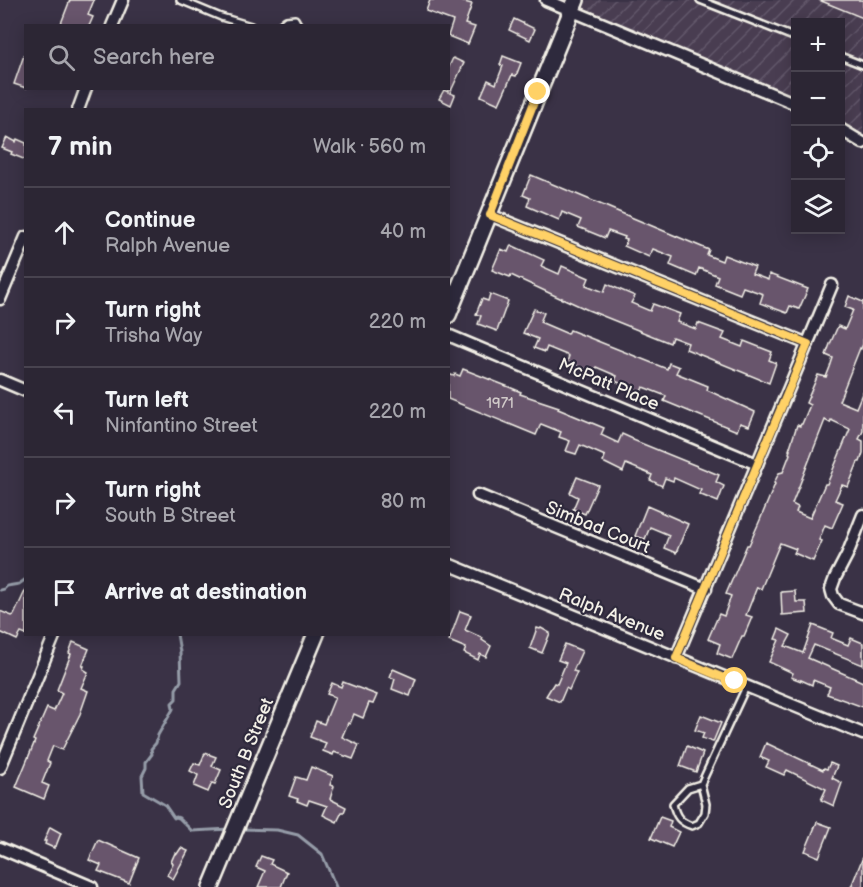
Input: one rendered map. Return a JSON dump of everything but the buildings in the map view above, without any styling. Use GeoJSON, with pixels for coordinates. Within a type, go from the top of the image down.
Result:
{"type":"FeatureCollection","features":[{"type":"Feature","properties":{"kind":"street"},"geometry":{"type":"LineString","coordinates":[[113,24],[123,0]]}},
{"type":"Feature","properties":{"kind":"street"},"geometry":{"type":"LineString","coordinates":[[546,0],[574,5],[791,102]]}},
{"type":"Feature","properties":{"kind":"street"},"geometry":{"type":"LineString","coordinates":[[450,310],[574,5]]}},
{"type":"Feature","properties":{"kind":"street"},"geometry":{"type":"LineString","coordinates":[[79,108],[85,90]]}},
{"type":"Feature","properties":{"kind":"street"},"geometry":{"type":"LineString","coordinates":[[845,132],[863,143]]}},
{"type":"Feature","properties":{"kind":"street"},"geometry":{"type":"LineString","coordinates":[[490,215],[808,344]]}},
{"type":"Feature","properties":{"kind":"street"},"geometry":{"type":"LineString","coordinates":[[0,299],[24,242]]}},
{"type":"Feature","properties":{"kind":"street"},"geometry":{"type":"LineString","coordinates":[[676,658],[832,285]]}},
{"type":"Feature","properties":{"kind":"street","name":"McPatt Place"},"geometry":{"type":"LineString","coordinates":[[450,336],[757,464]]}},
{"type":"Feature","properties":{"kind":"street"},"geometry":{"type":"LineString","coordinates":[[0,380],[24,390]]}},
{"type":"Feature","properties":{"kind":"street","name":"Simbad Court"},"geometry":{"type":"LineString","coordinates":[[478,495],[706,589]]}},
{"type":"Feature","properties":{"kind":"street"},"geometry":{"type":"LineString","coordinates":[[863,515],[831,589],[839,604],[863,613]]}},
{"type":"Feature","properties":{"kind":"street","name":"Ralph Avenue"},"geometry":{"type":"LineString","coordinates":[[450,565],[863,734]]}},
{"type":"Feature","properties":{"kind":"street"},"geometry":{"type":"LineString","coordinates":[[0,768],[54,636]]}},
{"type":"Feature","properties":{"kind":"street","name":"South B Street"},"geometry":{"type":"LineString","coordinates":[[211,887],[315,636]]}},
{"type":"Feature","properties":{"kind":"street"},"geometry":{"type":"LineString","coordinates":[[0,848],[92,887]]}},
{"type":"Feature","properties":{"kind":"lane"},"geometry":{"type":"LineString","coordinates":[[180,0],[244,24]]}},
{"type":"Feature","properties":{"kind":"lane"},"geometry":{"type":"LineString","coordinates":[[700,0],[791,36]]}},
{"type":"Feature","properties":{"kind":"lane"},"geometry":{"type":"LineString","coordinates":[[281,24],[286,20],[295,19],[298,24]]}},
{"type":"Feature","properties":{"kind":"lane"},"geometry":{"type":"LineString","coordinates":[[845,58],[863,65]]}},
{"type":"Feature","properties":{"kind":"lane"},"geometry":{"type":"LineString","coordinates":[[701,784],[688,788],[673,804],[675,814],[681,823],[692,826],[699,823],[705,813],[706,804],[701,784],[747,686]]}},
{"type":"Feature","properties":{"kind":"shaded area"},"geometry":{"type":"Polygon","coordinates":[[[550,0],[863,0],[863,136],[845,128],[845,18],[791,18],[791,105],[550,0]]]}},
{"type":"Feature","properties":{"kind":"waterway"},"geometry":{"type":"LineString","coordinates":[[0,590],[24,580]]}},
{"type":"Feature","properties":{"kind":"waterway"},"geometry":{"type":"LineString","coordinates":[[177,636],[181,681],[176,689],[176,699],[172,703],[173,709],[146,762],[142,776],[143,792],[165,805],[174,818],[179,818],[192,831],[230,829]]}},
{"type":"Feature","properties":{"kind":"waterway"},"geometry":{"type":"LineString","coordinates":[[240,829],[277,830],[298,835],[322,854],[336,887]]}},
{"type":"Feature","properties":{"kind":"route"},"geometry":{"type":"LineString","coordinates":[[538,92],[490,215],[808,344],[676,658],[735,681]]}}]}
